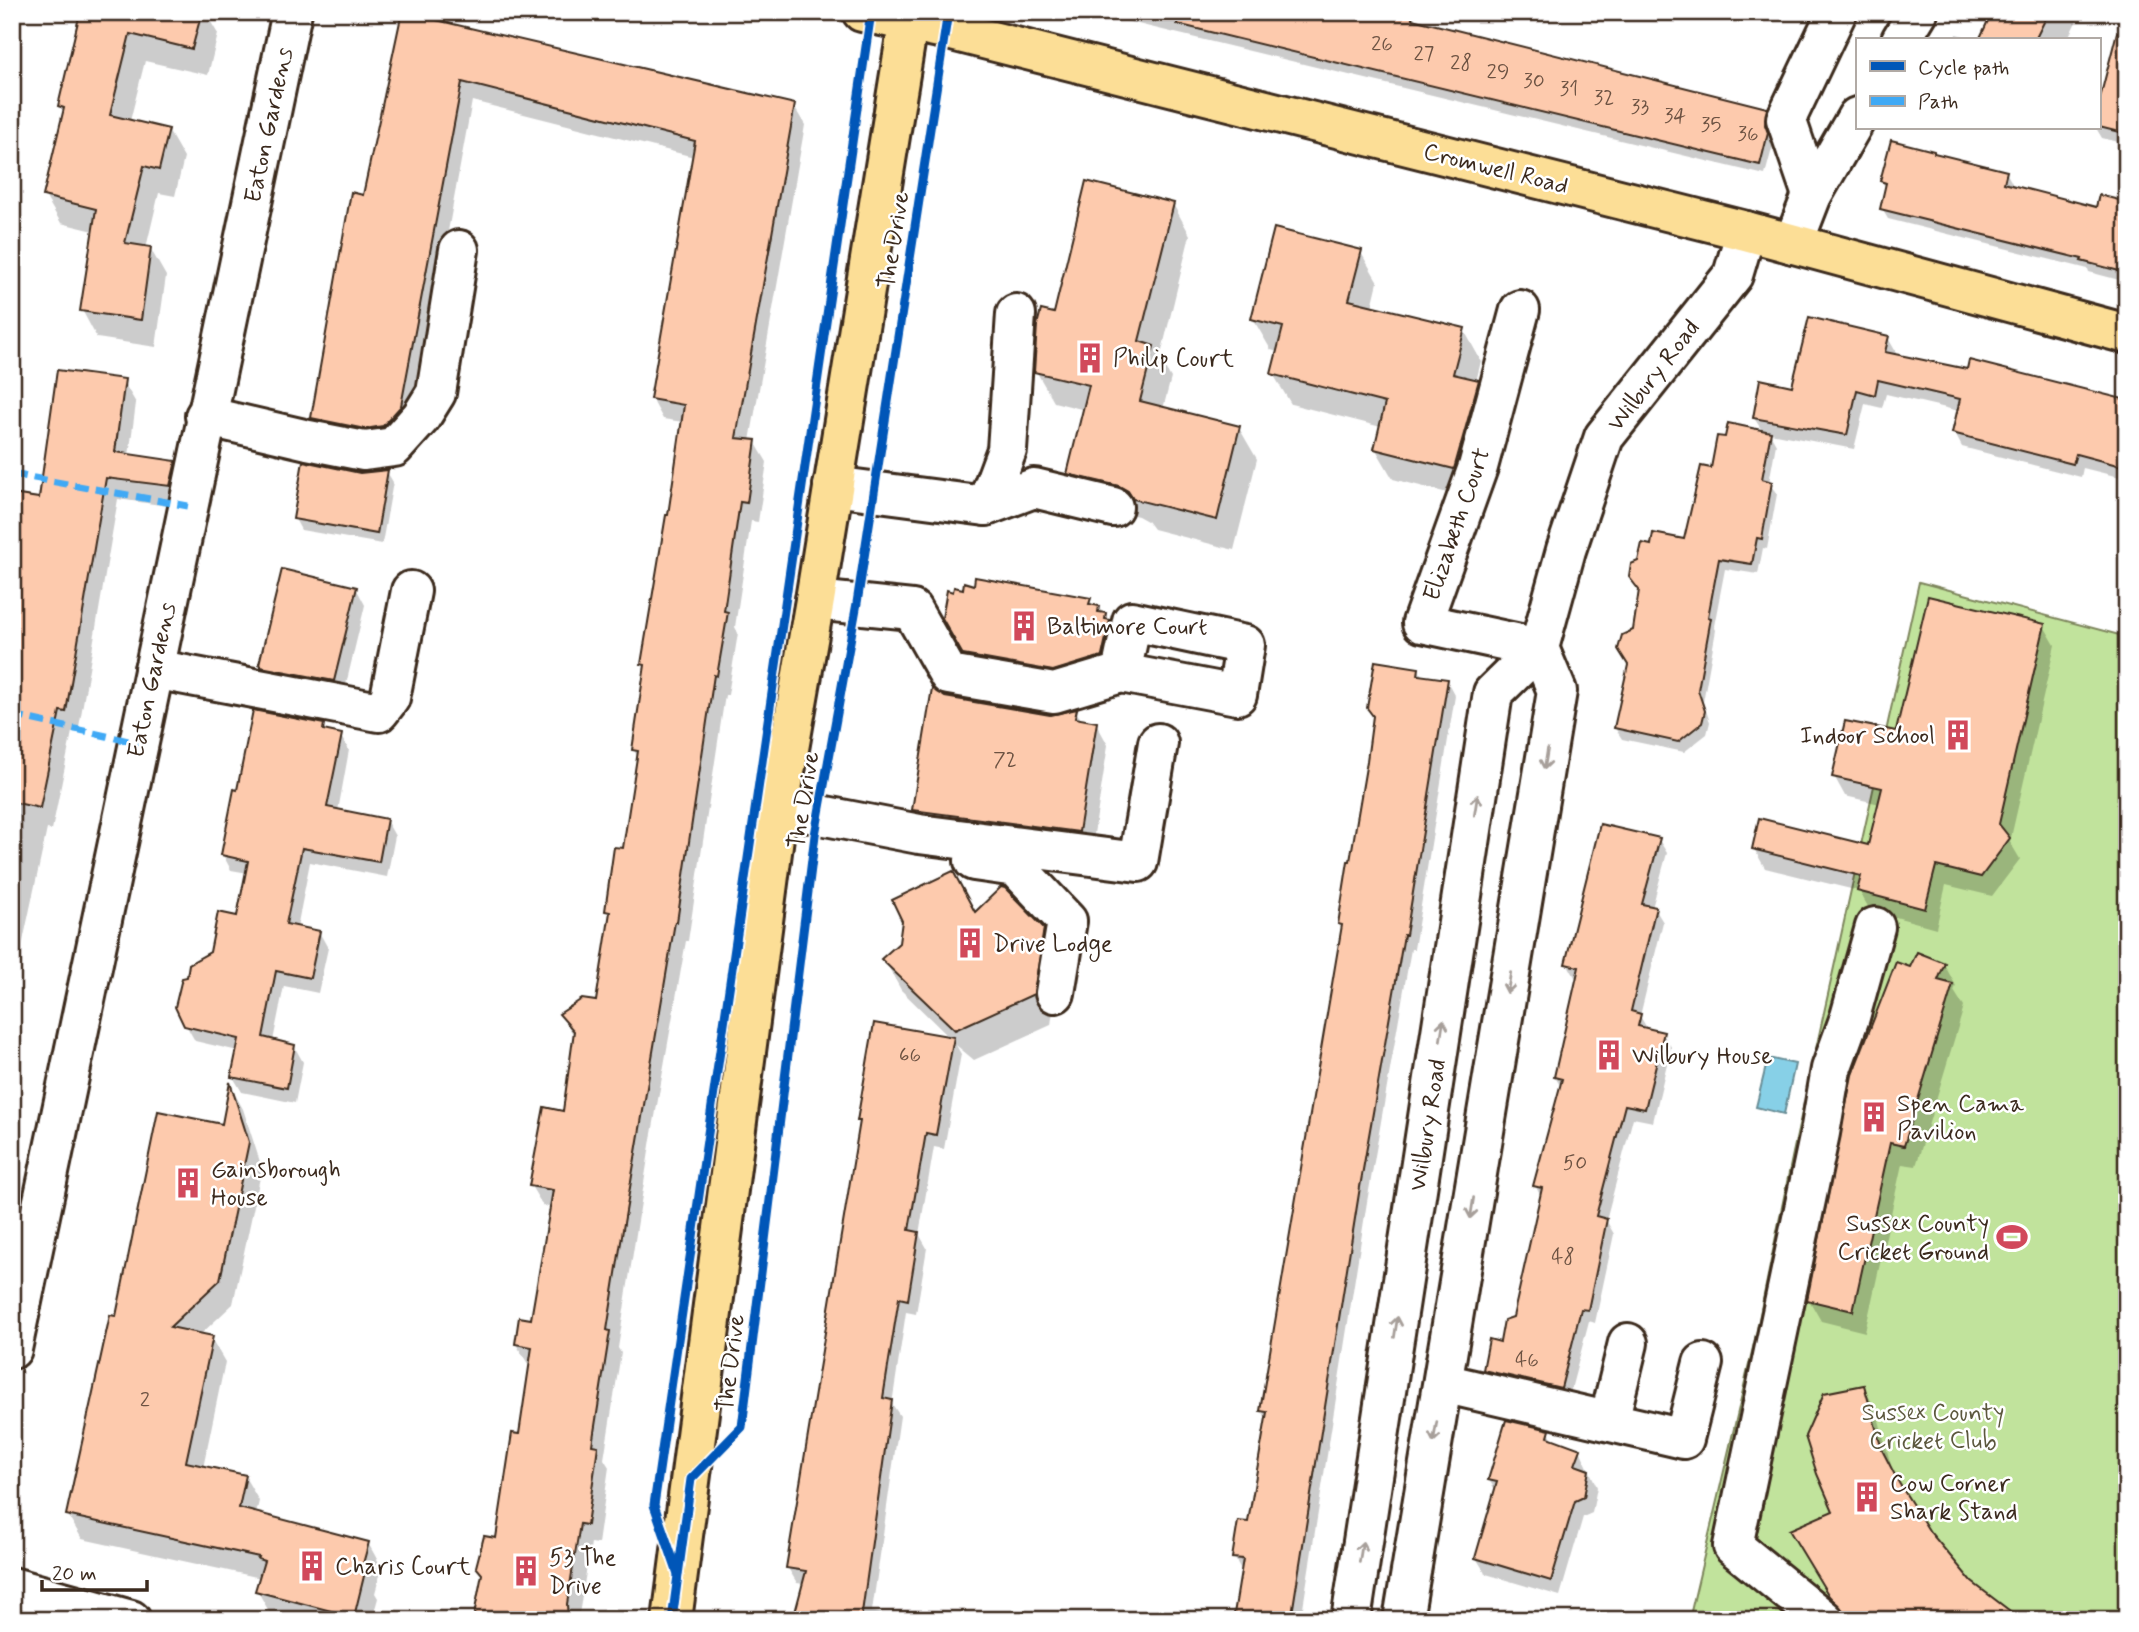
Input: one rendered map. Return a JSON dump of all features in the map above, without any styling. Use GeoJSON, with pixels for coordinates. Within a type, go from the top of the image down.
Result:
{"type":"FeatureCollection","features":[{"type":"Feature","properties":{"kind":"main road","name":"Cromwell Road"},"geometry":{"type":"LineString","coordinates":[[862,12],[909,17],[957,33],[1746,231],[2127,334]]}},
{"type":"Feature","properties":{"kind":"main road","name":"The Drive"},"geometry":{"type":"LineString","coordinates":[[672,1620],[777,818],[909,17]]}},
{"type":"Feature","properties":{"kind":"street","name":"Eaton Gardens"},"geometry":{"type":"LineString","coordinates":[[12,1349],[24,1231],[154,669],[292,12]]}},
{"type":"Feature","properties":{"kind":"street"},"geometry":{"type":"LineString","coordinates":[[1812,195],[1786,119],[1837,12]]}},
{"type":"Feature","properties":{"kind":"street"},"geometry":{"type":"LineString","coordinates":[[1902,38],[1917,12]]}},
{"type":"Feature","properties":{"kind":"street"},"geometry":{"type":"LineString","coordinates":[[1793,244],[1812,195],[1856,119]]}},
{"type":"Feature","properties":{"kind":"street","name":"Wilbury Road"},"geometry":{"type":"LineString","coordinates":[[1351,1620],[1493,694],[1539,648],[1566,550],[1604,437],[1733,275],[1746,231]]}},
{"type":"Feature","properties":{"kind":"street"},"geometry":{"type":"LineString","coordinates":[[205,416],[364,451],[394,447],[421,417],[436,393],[459,250]]}},
{"type":"Feature","properties":{"kind":"street","name":"Elizabeth Court"},"geometry":{"type":"LineString","coordinates":[[1520,310],[1478,467],[1422,623],[1539,648]]}},
{"type":"Feature","properties":{"kind":"street"},"geometry":{"type":"LineString","coordinates":[[986,506],[1007,450],[1016,314]]}},
{"type":"Feature","properties":{"kind":"street"},"geometry":{"type":"LineString","coordinates":[[833,486],[986,506],[1034,488],[1113,508]]}},
{"type":"Feature","properties":{"kind":"street"},"geometry":{"type":"LineString","coordinates":[[154,669],[379,712],[390,698],[411,591]]}},
{"type":"Feature","properties":{"kind":"street"},"geometry":{"type":"LineString","coordinates":[[815,600],[912,610],[948,675],[1054,694],[1122,673]]}},
{"type":"Feature","properties":{"kind":"street"},"geometry":{"type":"LineString","coordinates":[[1403,1620],[1557,691],[1539,648]]}},
{"type":"Feature","properties":{"kind":"street"},"geometry":{"type":"LineString","coordinates":[[777,818],[1138,862],[1158,743]]}},
{"type":"Feature","properties":{"kind":"street"},"geometry":{"type":"LineString","coordinates":[[777,818],[1016,867],[1067,921],[1055,993]]}},
{"type":"Feature","properties":{"kind":"street"},"geometry":{"type":"LineString","coordinates":[[1824,1620],[1733,1546],[1820,1133],[1831,1069],[1850,1017],[1875,927]]}},
{"type":"Feature","properties":{"kind":"street"},"geometry":{"type":"LineString","coordinates":[[1609,1421],[1628,1343]]}},
{"type":"Feature","properties":{"kind":"street"},"geometry":{"type":"LineString","coordinates":[[1443,1383],[1684,1439],[1703,1363]]}},
{"type":"Feature","properties":{"kind":"street"},"geometry":{"type":"LineString","coordinates":[[12,1587],[131,1620]]}},
{"type":"Feature","properties":{"kind":"green space","name":"Sussex County Cricket Club"},"geometry":{"type":"Polygon","coordinates":[[[1919,582],[2127,637],[2127,1620],[1689,1620],[1755,1339],[1793,1153],[1919,582]]]}},
{"type":"Feature","properties":{"kind":"water"},"geometry":{"type":"Polygon","coordinates":[[[1768,1058],[1795,1064],[1784,1114],[1756,1107],[1768,1058]]]}},
{"type":"Feature","properties":{"kind":"building"},"geometry":{"type":"Polygon","coordinates":[[[86,12],[202,12],[192,49],[130,34],[110,115],[169,129],[159,170],[144,166],[125,243],[151,247],[141,320],[80,311],[96,209],[43,196],[64,108],[58,106],[79,17],[85,18],[86,12]]]}},
{"type":"Feature","properties":{"kind":"building"},"geometry":{"type":"Polygon","coordinates":[[[402,12],[795,104],[736,438],[756,440],[747,503],[740,502],[724,611],[728,612],[717,676],[714,675],[677,922],[624,1223],[592,1445],[598,1446],[587,1525],[580,1524],[567,1604],[568,1620],[473,1620],[482,1574],[476,1567],[484,1536],[496,1538],[512,1433],[519,1434],[532,1347],[515,1344],[519,1317],[531,1319],[553,1190],[529,1186],[544,1107],[563,1111],[574,1031],[559,1014],[582,999],[596,1001],[610,912],[605,911],[614,847],[623,848],[638,751],[632,750],[645,665],[641,664],[668,515],[684,405],[650,399],[695,141],[462,82],[401,406],[383,426],[365,429],[311,418],[351,192],[363,195],[402,12]]]}},
{"type":"Feature","properties":{"kind":"building"},"geometry":{"type":"Polygon","coordinates":[[[1179,12],[1413,12],[1412,19],[1767,108],[1765,125],[1768,133],[1760,165],[1177,24],[1179,12]]]}},
{"type":"Feature","properties":{"kind":"building"},"geometry":{"type":"Polygon","coordinates":[[[1992,12],[2049,12],[2036,38],[1980,38],[1992,12]]]}},
{"type":"Feature","properties":{"kind":"building"},"geometry":{"type":"Polygon","coordinates":[[[2117,32],[2127,33],[2127,134],[2100,127],[2100,98],[2117,32]]]}},
{"type":"Feature","properties":{"kind":"building"},"geometry":{"type":"Polygon","coordinates":[[[1891,140],[2007,171],[2004,183],[2096,207],[2099,195],[2127,202],[2127,273],[2081,261],[2082,259],[1880,209],[1886,183],[1880,181],[1891,140]]]}},
{"type":"Feature","properties":{"kind":"building","name":"Philip Court"},"geometry":{"type":"Polygon","coordinates":[[[1086,181],[1174,203],[1139,341],[1154,346],[1140,401],[1240,426],[1217,520],[1133,499],[1128,491],[1119,486],[1067,474],[1089,385],[1034,372],[1037,325],[1041,310],[1054,313],[1086,181]]]}},
{"type":"Feature","properties":{"kind":"building"},"geometry":{"type":"Polygon","coordinates":[[[1274,228],[1362,250],[1349,300],[1465,328],[1453,374],[1479,380],[1454,469],[1374,449],[1385,403],[1271,374],[1283,327],[1251,319],[1274,228]]]}},
{"type":"Feature","properties":{"kind":"building"},"geometry":{"type":"Polygon","coordinates":[[[1809,317],[1889,336],[1885,352],[1967,369],[1969,360],[2127,400],[2127,442],[2121,466],[2076,454],[2073,464],[1952,433],[1960,399],[1878,380],[1875,395],[1857,390],[1847,435],[1753,418],[1760,379],[1792,386],[1809,317]]]}},
{"type":"Feature","properties":{"kind":"building"},"geometry":{"type":"Polygon","coordinates":[[[57,370],[125,379],[115,452],[176,461],[170,486],[106,478],[66,712],[60,711],[40,808],[12,802],[12,494],[39,498],[57,370]]]}},
{"type":"Feature","properties":{"kind":"building"},"geometry":{"type":"Polygon","coordinates":[[[1728,423],[1771,432],[1762,479],[1772,482],[1762,539],[1757,538],[1752,564],[1719,559],[1698,690],[1705,711],[1702,723],[1678,742],[1614,728],[1628,665],[1618,649],[1622,635],[1633,630],[1639,590],[1629,577],[1631,564],[1638,561],[1642,543],[1651,545],[1653,533],[1684,539],[1701,466],[1711,468],[1717,436],[1725,437],[1728,423]]]}},
{"type":"Feature","properties":{"kind":"building"},"geometry":{"type":"Polygon","coordinates":[[[303,461],[360,473],[388,470],[377,534],[293,519],[303,461]]]}},
{"type":"Feature","properties":{"kind":"building"},"geometry":{"type":"Polygon","coordinates":[[[282,569],[357,587],[334,681],[261,667],[259,664],[282,569]]]}},
{"type":"Feature","properties":{"kind":"building","name":"Baltimore Court"},"geometry":{"type":"Polygon","coordinates":[[[975,577],[1091,598],[1089,604],[1099,606],[1098,612],[1106,613],[1105,619],[1110,620],[1102,656],[1053,671],[963,655],[942,618],[947,590],[953,592],[954,587],[963,589],[964,582],[974,585],[975,577]]]}},
{"type":"Feature","properties":{"kind":"building","name":"Indoor School"},"geometry":{"type":"Polygon","coordinates":[[[1928,596],[2045,624],[1999,824],[2010,838],[1981,877],[1936,866],[1925,909],[1857,891],[1861,876],[1752,849],[1759,818],[1868,845],[1882,788],[1832,777],[1845,721],[1896,731],[1928,596]]]}},
{"type":"Feature","properties":{"kind":"building"},"geometry":{"type":"Polygon","coordinates":[[[1375,661],[1419,668],[1418,675],[1448,679],[1406,935],[1360,1187],[1291,1620],[1233,1620],[1243,1559],[1232,1558],[1238,1521],[1248,1522],[1267,1412],[1260,1411],[1342,925],[1338,924],[1373,716],[1367,708],[1375,661]]]}},
{"type":"Feature","properties":{"kind":"building"},"geometry":{"type":"Polygon","coordinates":[[[932,688],[945,697],[1050,715],[1077,709],[1075,718],[1097,722],[1079,832],[912,810],[932,688]]]}},
{"type":"Feature","properties":{"kind":"building"},"geometry":{"type":"Polygon","coordinates":[[[253,710],[324,724],[323,730],[342,734],[327,807],[387,819],[379,862],[302,848],[286,924],[320,931],[310,978],[276,971],[263,1037],[295,1045],[287,1088],[231,1077],[239,1039],[184,1026],[175,1007],[182,978],[187,977],[189,964],[210,952],[218,912],[237,916],[248,861],[221,855],[253,710]]]}},
{"type":"Feature","properties":{"kind":"building"},"geometry":{"type":"Polygon","coordinates":[[[1600,824],[1660,838],[1642,904],[1656,907],[1631,1011],[1641,1014],[1638,1026],[1664,1032],[1645,1109],[1625,1105],[1596,1216],[1607,1219],[1588,1310],[1581,1309],[1561,1388],[1483,1370],[1489,1339],[1500,1342],[1504,1320],[1513,1317],[1542,1188],[1533,1186],[1562,1079],[1554,1077],[1579,967],[1565,964],[1600,824]]]}},
{"type":"Feature","properties":{"kind":"building","name":"Drive Lodge"},"geometry":{"type":"Polygon","coordinates":[[[953,871],[975,912],[1001,887],[1044,928],[1034,994],[955,1030],[881,959],[899,943],[902,921],[892,900],[953,871]]]}},
{"type":"Feature","properties":{"kind":"building","name":"Spen Cama Pavilion"},"geometry":{"type":"Polygon","coordinates":[[[1917,952],[1945,963],[1938,980],[1953,984],[1904,1146],[1890,1143],[1853,1311],[1807,1300],[1852,1075],[1896,962],[1910,967],[1917,952]]]}},
{"type":"Feature","properties":{"kind":"building"},"geometry":{"type":"Polygon","coordinates":[[[874,1023],[954,1037],[936,1135],[926,1133],[909,1230],[919,1232],[908,1300],[899,1298],[883,1398],[892,1400],[861,1620],[793,1620],[806,1571],[786,1568],[874,1023]]]}},
{"type":"Feature","properties":{"kind":"building"},"geometry":{"type":"Polygon","coordinates":[[[230,1082],[249,1142],[220,1280],[170,1327],[213,1336],[186,1462],[246,1475],[239,1508],[369,1542],[361,1571],[365,1572],[354,1617],[255,1591],[264,1561],[258,1559],[259,1557],[66,1515],[110,1315],[116,1316],[158,1111],[222,1124],[230,1082]]]}},
{"type":"Feature","properties":{"kind":"building","name":"Cow Corner Shark Stand"},"geometry":{"type":"Polygon","coordinates":[[[1864,1385],[1882,1450],[1930,1532],[1972,1582],[2022,1620],[1846,1620],[1844,1612],[1829,1596],[1789,1530],[1833,1511],[1805,1436],[1824,1393],[1864,1385]]]}},
{"type":"Feature","properties":{"kind":"building"},"geometry":{"type":"Polygon","coordinates":[[[1506,1420],[1550,1430],[1548,1437],[1581,1449],[1575,1465],[1589,1470],[1584,1497],[1575,1501],[1551,1581],[1475,1558],[1497,1482],[1488,1480],[1506,1420]]]}},
{"type":"Feature","properties":{"kind":"marked path"},"geometry":{"type":"LineString","coordinates":[[12,19],[14,12]]}},
{"type":"Feature","properties":{"kind":"marked path"},"geometry":{"type":"LineString","coordinates":[[12,474],[188,506]]}},
{"type":"Feature","properties":{"kind":"marked path"},"geometry":{"type":"LineString","coordinates":[[12,715],[138,743]]}},
{"type":"Feature","properties":{"kind":"cycle path"},"geometry":{"type":"LineString","coordinates":[[678,1574],[654,1505],[871,12]]}},
{"type":"Feature","properties":{"kind":"cycle path"},"geometry":{"type":"LineString","coordinates":[[672,1620],[691,1479],[742,1427],[815,835],[857,603],[948,12]]}},
{"type":"Feature","properties":{"kind":"place","name":"Philip Court"},"geometry":{"type":"Point","coordinates":[1090,358]}},
{"type":"Feature","properties":{"kind":"place","name":"Baltimore Court"},"geometry":{"type":"Point","coordinates":[1024,626]}},
{"type":"Feature","properties":{"kind":"place","name":"Indoor School"},"geometry":{"type":"Point","coordinates":[1958,735]}},
{"type":"Feature","properties":{"kind":"place","name":"Drive Lodge"},"geometry":{"type":"Point","coordinates":[970,943]}},
{"type":"Feature","properties":{"kind":"place","name":"Wilbury House"},"geometry":{"type":"Point","coordinates":[1609,1055]}},
{"type":"Feature","properties":{"kind":"place","name":"Spen Cama Pavilion"},"geometry":{"type":"Point","coordinates":[1874,1117]}},
{"type":"Feature","properties":{"kind":"place","name":"Gainsborough House"},"geometry":{"type":"Point","coordinates":[188,1183]}},
{"type":"Feature","properties":{"kind":"place","name":"Sussex County Cricket Ground"},"geometry":{"type":"Point","coordinates":[2012,1237]}},
{"type":"Feature","properties":{"kind":"place","name":"Cow Corner Shark Stand"},"geometry":{"type":"Point","coordinates":[1867,1497]}},
{"type":"Feature","properties":{"kind":"place","name":"Charis Court"},"geometry":{"type":"Point","coordinates":[312,1566]}},
{"type":"Feature","properties":{"kind":"place","name":"53 The Drive"},"geometry":{"type":"Point","coordinates":[526,1571]}}]}
